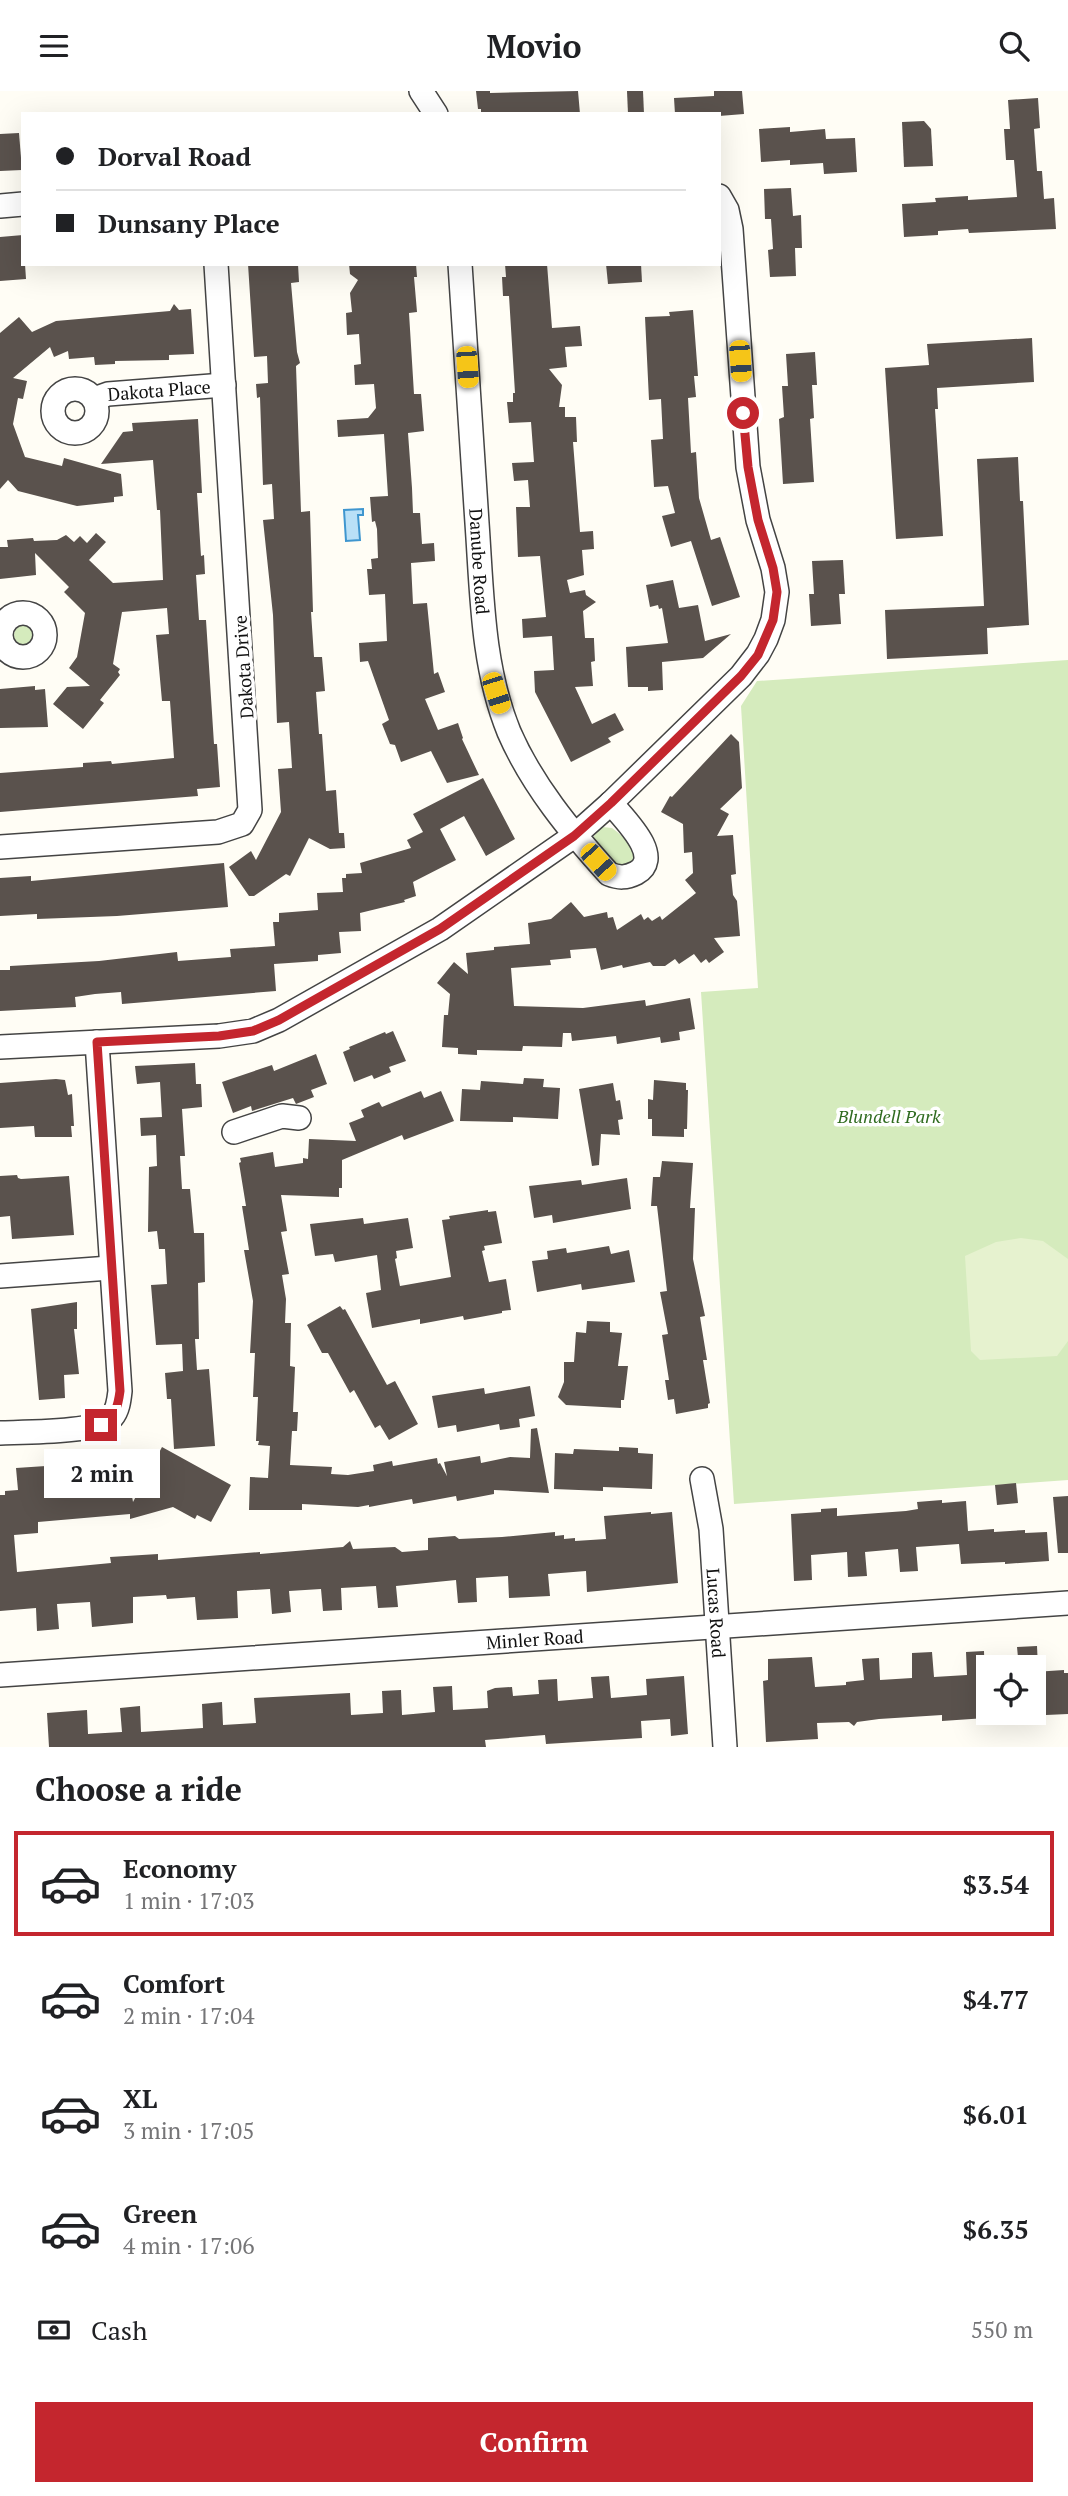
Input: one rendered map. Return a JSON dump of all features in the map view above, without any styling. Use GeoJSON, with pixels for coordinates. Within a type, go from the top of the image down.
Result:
{"type":"FeatureCollection","features":[{"type":"Feature","properties":{"kind":"street"},"geometry":{"type":"LineString","coordinates":[[421,91],[435,112]]}},
{"type":"Feature","properties":{"kind":"street"},"geometry":{"type":"LineString","coordinates":[[0,1047],[219,1036],[253,1031],[279,1020],[440,929],[574,836],[741,676],[758,655],[773,620],[777,592],[773,568],[758,520],[748,467],[730,229],[727,210],[721,200]]}},
{"type":"Feature","properties":{"kind":"street"},"geometry":{"type":"LineString","coordinates":[[0,206],[21,204]]}},
{"type":"Feature","properties":{"kind":"street","name":"Dakota Drive"},"geometry":{"type":"LineString","coordinates":[[0,847],[218,832],[235,828],[247,818],[251,801],[216,266]]}},
{"type":"Feature","properties":{"kind":"street","name":"Danube Road"},"geometry":{"type":"LineString","coordinates":[[460,266],[484,620],[496,693],[509,731],[524,762],[574,836],[609,874],[617,878],[629,877],[640,871],[645,861],[645,849],[641,839],[611,803]]}},
{"type":"Feature","properties":{"kind":"street","name":"Dakota Place"},"geometry":{"type":"LineString","coordinates":[[94,399],[108,394],[225,384]]}},
{"type":"Feature","properties":{"kind":"street"},"geometry":{"type":"LineString","coordinates":[[0,1433],[117,1423],[120,1391],[97,1042]]}},
{"type":"Feature","properties":{"kind":"street"},"geometry":{"type":"LineString","coordinates":[[234,1132],[282,1116],[299,1118]]}},
{"type":"Feature","properties":{"kind":"street"},"geometry":{"type":"LineString","coordinates":[[0,1276],[110,1268]]}},
{"type":"Feature","properties":{"kind":"street","name":"Lucas Road"},"geometry":{"type":"LineString","coordinates":[[702,1479],[710,1529],[724,1747]]}},
{"type":"Feature","properties":{"kind":"street","name":"Minler Road"},"geometry":{"type":"LineString","coordinates":[[0,1675],[1068,1603]]}},
{"type":"Feature","properties":{"kind":"green space"},"geometry":{"type":"Polygon","coordinates":[[[24,625],[31,628],[34,635],[31,642],[24,645],[17,642],[14,635],[17,628],[24,625]]]}},
{"type":"Feature","properties":{"kind":"green space","name":"Blundell Park"},"geometry":{"type":"Polygon","coordinates":[[[1068,660],[1068,1480],[734,1504],[701,992],[758,988],[741,706],[757,681],[1068,660]]]}},
{"type":"Feature","properties":{"kind":"green space"},"geometry":{"type":"Polygon","coordinates":[[[602,827],[612,828],[629,844],[633,855],[630,866],[617,869],[594,841],[594,836],[602,827]]]}},
{"type":"Feature","properties":{"kind":"green space"},"geometry":{"type":"Polygon","coordinates":[[[1021,1238],[1043,1241],[1068,1259],[1068,1341],[1057,1356],[980,1360],[971,1351],[965,1256],[996,1242],[1021,1238]]]}},
{"type":"Feature","properties":{"kind":"water"},"geometry":{"type":"Polygon","coordinates":[[[363,509],[363,515],[358,515],[360,540],[346,541],[344,510],[363,509]]]}},
{"type":"Feature","properties":{"kind":"building"},"geometry":{"type":"Polygon","coordinates":[[[476,91],[578,91],[580,112],[481,112],[481,109],[478,109],[476,91]]]}},
{"type":"Feature","properties":{"kind":"building"},"geometry":{"type":"Polygon","coordinates":[[[627,91],[643,91],[644,112],[628,112],[627,91]]]}},
{"type":"Feature","properties":{"kind":"building"},"geometry":{"type":"Polygon","coordinates":[[[714,91],[742,91],[744,114],[721,116],[721,112],[675,112],[674,98],[714,96],[714,91]]]}},
{"type":"Feature","properties":{"kind":"building"},"geometry":{"type":"Polygon","coordinates":[[[1038,98],[1040,128],[1034,129],[1037,171],[1042,171],[1044,199],[1054,198],[1056,229],[969,233],[968,229],[938,231],[938,235],[904,237],[902,204],[936,202],[935,198],[968,196],[968,200],[1017,197],[1014,160],[1006,160],[1004,129],[1010,129],[1008,100],[1038,98]]]}},
{"type":"Feature","properties":{"kind":"building"},"geometry":{"type":"Polygon","coordinates":[[[924,121],[931,129],[933,166],[904,167],[902,122],[924,121]]]}},
{"type":"Feature","properties":{"kind":"building"},"geometry":{"type":"Polygon","coordinates":[[[790,127],[790,132],[825,129],[826,139],[855,138],[857,172],[824,174],[823,163],[790,165],[790,160],[761,162],[759,129],[790,127]]]}},
{"type":"Feature","properties":{"kind":"building"},"geometry":{"type":"Polygon","coordinates":[[[19,133],[21,170],[0,171],[0,134],[19,133]]]}},
{"type":"Feature","properties":{"kind":"building"},"geometry":{"type":"Polygon","coordinates":[[[791,188],[793,216],[801,215],[802,248],[795,248],[796,276],[770,277],[768,250],[773,249],[771,219],[765,219],[764,189],[791,188]]]}},
{"type":"Feature","properties":{"kind":"building"},"geometry":{"type":"Polygon","coordinates":[[[21,235],[21,266],[25,266],[26,279],[0,281],[0,237],[21,235]]]}},
{"type":"Feature","properties":{"kind":"building"},"geometry":{"type":"Polygon","coordinates":[[[248,266],[298,266],[299,282],[291,283],[300,363],[296,366],[301,512],[310,511],[311,612],[314,657],[322,657],[325,691],[316,692],[326,791],[336,790],[339,833],[344,833],[345,848],[330,849],[309,838],[290,876],[286,874],[254,896],[249,896],[229,867],[251,851],[256,860],[281,812],[278,769],[292,768],[289,722],[277,723],[273,615],[263,520],[274,519],[272,484],[263,485],[260,397],[257,398],[256,384],[268,383],[267,356],[254,357],[248,266]]]}},
{"type":"Feature","properties":{"kind":"building"},"geometry":{"type":"Polygon","coordinates":[[[349,266],[416,266],[417,277],[414,277],[417,312],[409,313],[414,394],[421,394],[424,431],[408,433],[413,513],[420,513],[422,544],[434,543],[435,561],[411,563],[413,604],[427,603],[434,674],[438,672],[445,692],[425,699],[438,730],[458,723],[462,739],[479,775],[447,783],[431,751],[401,762],[395,745],[390,744],[382,724],[389,720],[368,661],[360,662],[359,643],[387,641],[385,594],[369,595],[367,569],[372,569],[371,559],[378,558],[377,529],[375,521],[372,522],[370,497],[388,496],[384,434],[338,437],[337,420],[368,418],[376,408],[374,384],[355,385],[354,365],[361,364],[359,334],[347,335],[346,313],[352,312],[350,293],[358,280],[350,274],[349,266]]]}},
{"type":"Feature","properties":{"kind":"building"},"geometry":{"type":"Polygon","coordinates":[[[505,266],[547,266],[552,328],[580,326],[582,346],[565,347],[567,367],[549,369],[562,385],[559,407],[565,407],[565,417],[576,417],[577,442],[573,442],[580,532],[593,531],[594,549],[582,550],[584,575],[567,580],[570,593],[585,590],[586,595],[596,602],[583,611],[585,638],[594,638],[595,661],[591,662],[593,686],[575,687],[592,724],[615,713],[624,730],[608,738],[611,742],[571,762],[535,692],[534,671],[554,670],[552,636],[523,638],[522,619],[546,617],[540,556],[518,557],[516,507],[530,507],[528,480],[514,481],[512,463],[534,462],[531,422],[509,423],[507,402],[513,402],[515,393],[509,296],[503,296],[502,277],[506,277],[505,266]]]}},
{"type":"Feature","properties":{"kind":"building"},"geometry":{"type":"Polygon","coordinates":[[[606,266],[641,266],[642,282],[608,284],[606,266]]]}},
{"type":"Feature","properties":{"kind":"building"},"geometry":{"type":"Polygon","coordinates":[[[174,304],[179,310],[191,309],[194,354],[169,355],[169,360],[115,361],[115,364],[95,365],[94,357],[69,359],[68,351],[54,357],[50,347],[13,378],[27,381],[23,399],[18,398],[13,424],[25,457],[62,466],[64,458],[121,474],[123,496],[114,497],[114,502],[77,506],[18,491],[8,480],[0,489],[0,333],[19,317],[32,332],[56,321],[170,311],[174,304]]]}},
{"type":"Feature","properties":{"kind":"building"},"geometry":{"type":"Polygon","coordinates":[[[693,310],[698,376],[694,376],[696,397],[688,398],[691,453],[696,452],[699,498],[711,540],[720,537],[740,597],[712,606],[691,541],[671,547],[662,516],[675,513],[668,486],[654,487],[651,440],[663,439],[661,399],[649,400],[645,317],[670,316],[669,312],[693,310]]]}},
{"type":"Feature","properties":{"kind":"building"},"geometry":{"type":"Polygon","coordinates":[[[1032,338],[1034,382],[937,388],[938,409],[935,409],[943,536],[896,539],[885,368],[929,365],[927,344],[1032,338]]]}},
{"type":"Feature","properties":{"kind":"building"},"geometry":{"type":"Polygon","coordinates":[[[815,352],[817,385],[812,385],[814,418],[810,419],[814,482],[783,484],[779,419],[784,417],[782,386],[788,386],[786,354],[815,352]]]}},
{"type":"Feature","properties":{"kind":"building"},"geometry":{"type":"Polygon","coordinates":[[[198,419],[202,493],[197,493],[201,556],[204,555],[205,574],[196,575],[199,620],[206,620],[214,744],[217,744],[220,787],[197,789],[198,796],[0,812],[0,773],[83,767],[83,763],[111,761],[112,764],[174,758],[170,701],[162,701],[156,635],[169,634],[167,608],[122,612],[113,664],[120,669],[120,675],[100,700],[104,703],[83,729],[53,704],[67,687],[90,686],[69,668],[77,657],[85,613],[64,592],[69,587],[35,553],[36,575],[0,579],[0,547],[8,547],[7,540],[57,540],[66,535],[74,542],[80,536],[87,543],[96,533],[106,542],[89,560],[113,583],[163,580],[160,510],[157,510],[153,460],[101,464],[123,432],[133,431],[132,423],[198,419]]]}},
{"type":"Feature","properties":{"kind":"building"},"geometry":{"type":"Polygon","coordinates":[[[1018,457],[1020,501],[1023,501],[1029,625],[987,628],[988,654],[887,659],[885,610],[984,606],[977,459],[1018,457]]]}},
{"type":"Feature","properties":{"kind":"building"},"geometry":{"type":"Polygon","coordinates":[[[843,560],[845,594],[839,594],[841,624],[811,626],[809,594],[814,594],[812,561],[843,560]]]}},
{"type":"Feature","properties":{"kind":"building"},"geometry":{"type":"Polygon","coordinates":[[[673,580],[679,608],[698,605],[705,641],[731,634],[703,658],[662,662],[663,690],[648,691],[648,687],[628,687],[626,647],[668,643],[662,608],[659,609],[658,605],[650,607],[646,585],[673,580]]]}},
{"type":"Feature","properties":{"kind":"building"},"geometry":{"type":"Polygon","coordinates":[[[35,686],[35,690],[45,689],[48,727],[0,728],[0,689],[35,686]]]}},
{"type":"Feature","properties":{"kind":"building"},"geometry":{"type":"Polygon","coordinates":[[[731,734],[739,742],[742,788],[720,809],[729,814],[717,836],[733,835],[736,874],[731,875],[733,895],[737,901],[740,936],[714,938],[724,952],[709,963],[706,959],[701,963],[694,954],[679,964],[675,959],[665,966],[653,966],[650,962],[601,970],[596,948],[570,950],[571,958],[550,960],[551,965],[511,968],[514,1006],[583,1008],[645,1000],[646,1006],[690,998],[695,1029],[679,1032],[680,1040],[661,1043],[660,1037],[617,1044],[616,1036],[572,1041],[571,1033],[563,1033],[562,1047],[523,1046],[522,1051],[477,1050],[477,1055],[458,1054],[458,1048],[442,1047],[444,1015],[448,1015],[450,994],[437,983],[454,962],[468,974],[466,953],[530,944],[528,923],[551,919],[571,902],[584,917],[607,912],[608,918],[613,917],[617,930],[641,914],[644,920],[648,917],[652,921],[660,916],[662,920],[696,893],[685,880],[693,873],[692,852],[684,853],[683,824],[661,812],[670,796],[672,797],[731,734]]]}},
{"type":"Feature","properties":{"kind":"building"},"geometry":{"type":"Polygon","coordinates":[[[483,778],[515,839],[486,856],[464,816],[440,829],[456,860],[413,882],[416,896],[404,900],[405,902],[360,913],[361,931],[339,932],[341,953],[318,955],[318,961],[274,964],[276,991],[122,1004],[121,992],[75,997],[76,1007],[0,1011],[0,970],[10,970],[10,966],[99,961],[177,952],[178,961],[231,957],[230,949],[275,946],[273,922],[279,922],[279,913],[318,910],[317,893],[343,892],[342,878],[346,878],[346,874],[362,873],[360,863],[411,848],[407,840],[423,832],[413,814],[483,778]]]}},
{"type":"Feature","properties":{"kind":"building"},"geometry":{"type":"Polygon","coordinates":[[[224,863],[228,907],[117,916],[37,919],[37,914],[0,916],[0,878],[31,876],[31,881],[224,863]]]}},
{"type":"Feature","properties":{"kind":"building"},"geometry":{"type":"Polygon","coordinates":[[[393,1031],[406,1061],[389,1067],[391,1072],[374,1079],[372,1075],[354,1082],[343,1052],[350,1049],[349,1047],[393,1031]]]}},
{"type":"Feature","properties":{"kind":"building"},"geometry":{"type":"Polygon","coordinates":[[[316,1054],[327,1084],[311,1090],[314,1097],[296,1104],[293,1098],[252,1111],[251,1106],[233,1113],[222,1082],[272,1065],[274,1071],[316,1054]]]}},
{"type":"Feature","properties":{"kind":"building"},"geometry":{"type":"Polygon","coordinates":[[[195,1063],[196,1084],[201,1084],[202,1107],[182,1109],[185,1156],[180,1156],[182,1189],[190,1189],[194,1233],[204,1233],[205,1282],[198,1283],[199,1339],[195,1339],[197,1370],[209,1369],[215,1446],[174,1449],[171,1399],[167,1399],[165,1373],[183,1371],[182,1344],[156,1345],[151,1285],[167,1284],[165,1249],[159,1249],[157,1231],[148,1232],[149,1167],[157,1166],[156,1135],[141,1136],[140,1118],[162,1117],[160,1082],[137,1084],[135,1066],[195,1063]]]}},
{"type":"Feature","properties":{"kind":"building"},"geometry":{"type":"Polygon","coordinates":[[[524,1078],[544,1079],[543,1087],[560,1088],[558,1119],[513,1117],[513,1122],[460,1121],[462,1089],[480,1090],[481,1081],[523,1084],[524,1078]]]}},
{"type":"Feature","properties":{"kind":"building"},"geometry":{"type":"Polygon","coordinates":[[[65,1080],[68,1095],[72,1094],[72,1137],[35,1137],[34,1126],[0,1128],[0,1083],[65,1080]]]}},
{"type":"Feature","properties":{"kind":"building"},"geometry":{"type":"Polygon","coordinates":[[[654,1080],[686,1083],[687,1129],[684,1129],[684,1137],[652,1136],[652,1119],[648,1119],[648,1099],[653,1100],[654,1080]]]}},
{"type":"Feature","properties":{"kind":"building"},"geometry":{"type":"Polygon","coordinates":[[[613,1083],[616,1101],[620,1100],[623,1119],[618,1120],[620,1135],[601,1134],[599,1165],[592,1166],[579,1089],[613,1083]]]}},
{"type":"Feature","properties":{"kind":"building"},"geometry":{"type":"Polygon","coordinates":[[[421,1091],[424,1098],[441,1091],[454,1121],[404,1140],[402,1135],[342,1160],[342,1188],[339,1188],[339,1197],[281,1195],[287,1231],[281,1232],[289,1274],[282,1275],[286,1299],[285,1323],[291,1323],[290,1366],[295,1367],[293,1412],[298,1412],[297,1431],[292,1431],[290,1465],[332,1467],[331,1474],[348,1475],[374,1471],[373,1465],[392,1461],[393,1466],[437,1458],[447,1476],[444,1462],[480,1456],[481,1463],[510,1457],[530,1458],[531,1429],[537,1428],[549,1493],[494,1490],[494,1494],[457,1501],[456,1496],[413,1504],[412,1499],[369,1507],[302,1504],[302,1510],[249,1510],[250,1477],[268,1478],[270,1446],[258,1445],[259,1441],[256,1441],[258,1397],[253,1397],[255,1353],[250,1353],[253,1301],[244,1250],[249,1250],[242,1206],[246,1206],[240,1158],[273,1152],[275,1167],[303,1163],[303,1158],[308,1159],[309,1139],[356,1141],[349,1123],[364,1117],[361,1110],[379,1102],[382,1107],[421,1091]]]}},
{"type":"Feature","properties":{"kind":"building"},"geometry":{"type":"Polygon","coordinates":[[[662,1161],[693,1163],[690,1208],[695,1208],[693,1259],[705,1316],[700,1317],[710,1403],[708,1408],[676,1414],[674,1399],[668,1400],[665,1380],[669,1380],[662,1335],[668,1334],[660,1292],[667,1291],[657,1206],[651,1206],[653,1177],[660,1177],[662,1161]]]}},
{"type":"Feature","properties":{"kind":"building"},"geometry":{"type":"Polygon","coordinates":[[[17,1175],[21,1179],[69,1176],[74,1235],[12,1239],[10,1216],[0,1217],[0,1176],[17,1175]]]}},
{"type":"Feature","properties":{"kind":"building"},"geometry":{"type":"Polygon","coordinates":[[[627,1178],[631,1209],[553,1223],[552,1215],[534,1218],[529,1186],[581,1180],[582,1185],[627,1178]]]}},
{"type":"Feature","properties":{"kind":"building"},"geometry":{"type":"Polygon","coordinates":[[[496,1211],[502,1243],[484,1246],[485,1250],[482,1251],[489,1282],[506,1279],[511,1310],[502,1313],[464,1320],[463,1316],[420,1324],[420,1319],[372,1328],[366,1293],[381,1290],[377,1255],[335,1262],[333,1254],[315,1256],[310,1224],[363,1218],[364,1224],[408,1218],[413,1248],[396,1251],[400,1286],[451,1277],[442,1220],[450,1219],[449,1216],[496,1211]]]}},
{"type":"Feature","properties":{"kind":"building"},"geometry":{"type":"Polygon","coordinates":[[[609,1246],[611,1254],[629,1250],[635,1282],[582,1290],[581,1284],[537,1292],[532,1261],[548,1259],[547,1251],[566,1248],[567,1253],[609,1246]]]}},
{"type":"Feature","properties":{"kind":"building"},"geometry":{"type":"Polygon","coordinates":[[[77,1302],[77,1329],[74,1329],[79,1374],[64,1375],[65,1398],[39,1400],[31,1309],[77,1302]]]}},
{"type":"Feature","properties":{"kind":"building"},"geometry":{"type":"Polygon","coordinates":[[[340,1306],[345,1309],[387,1385],[395,1381],[418,1424],[389,1440],[380,1425],[375,1428],[354,1390],[350,1393],[328,1353],[322,1353],[307,1325],[340,1306]]]}},
{"type":"Feature","properties":{"kind":"building"},"geometry":{"type":"Polygon","coordinates":[[[587,1321],[610,1322],[610,1332],[622,1333],[618,1366],[628,1366],[621,1408],[566,1405],[558,1397],[564,1382],[564,1362],[574,1362],[576,1332],[586,1333],[587,1321]]]}},
{"type":"Feature","properties":{"kind":"building"},"geometry":{"type":"Polygon","coordinates":[[[530,1386],[535,1416],[519,1419],[520,1427],[500,1430],[499,1424],[457,1432],[456,1425],[438,1428],[432,1396],[484,1388],[485,1394],[530,1386]]]}},
{"type":"Feature","properties":{"kind":"building"},"geometry":{"type":"Polygon","coordinates":[[[162,1447],[231,1485],[211,1522],[197,1515],[195,1519],[173,1507],[130,1519],[130,1514],[38,1522],[38,1533],[14,1535],[17,1572],[111,1563],[110,1557],[158,1554],[158,1560],[260,1554],[343,1547],[350,1541],[353,1549],[395,1547],[402,1552],[428,1550],[428,1538],[455,1536],[459,1539],[555,1532],[555,1536],[564,1535],[564,1539],[575,1538],[575,1541],[606,1539],[604,1516],[672,1512],[678,1583],[587,1592],[586,1571],[548,1574],[550,1596],[509,1598],[508,1576],[476,1578],[477,1602],[458,1603],[456,1580],[396,1586],[398,1607],[378,1608],[376,1586],[341,1588],[342,1610],[323,1611],[321,1589],[289,1591],[291,1612],[272,1614],[270,1589],[237,1591],[238,1618],[197,1620],[195,1597],[133,1597],[133,1623],[92,1627],[90,1602],[57,1604],[59,1629],[37,1631],[36,1608],[0,1611],[0,1495],[5,1495],[5,1491],[18,1490],[16,1468],[61,1465],[61,1478],[81,1481],[128,1473],[133,1502],[162,1447]]]}},
{"type":"Feature","properties":{"kind":"building"},"geometry":{"type":"Polygon","coordinates":[[[619,1447],[638,1448],[638,1453],[653,1454],[652,1489],[554,1489],[555,1453],[573,1454],[574,1449],[619,1451],[619,1447]]]}},
{"type":"Feature","properties":{"kind":"building"},"geometry":{"type":"Polygon","coordinates":[[[1016,1483],[1018,1503],[997,1505],[995,1485],[1016,1483]]]}},
{"type":"Feature","properties":{"kind":"building"},"geometry":{"type":"Polygon","coordinates":[[[1068,1496],[1068,1553],[1058,1553],[1053,1497],[1068,1496]]]}},
{"type":"Feature","properties":{"kind":"building"},"geometry":{"type":"Polygon","coordinates":[[[942,1500],[942,1503],[966,1501],[968,1531],[994,1529],[994,1532],[1047,1532],[1049,1561],[961,1564],[959,1544],[916,1547],[918,1571],[900,1572],[898,1549],[865,1552],[867,1576],[848,1577],[847,1552],[811,1555],[812,1580],[794,1581],[791,1514],[837,1508],[837,1516],[906,1511],[918,1509],[917,1502],[942,1500]]]}},
{"type":"Feature","properties":{"kind":"building"},"geometry":{"type":"Polygon","coordinates":[[[1037,1646],[1037,1655],[1018,1655],[1017,1647],[1037,1646]]]}},
{"type":"Feature","properties":{"kind":"building"},"geometry":{"type":"Polygon","coordinates":[[[984,1651],[984,1655],[976,1655],[976,1719],[942,1721],[942,1715],[879,1719],[857,1722],[854,1726],[849,1722],[817,1723],[818,1739],[766,1742],[763,1681],[768,1680],[768,1659],[812,1657],[815,1687],[846,1685],[846,1682],[864,1680],[862,1659],[879,1658],[880,1680],[912,1678],[912,1653],[932,1652],[934,1677],[967,1675],[966,1652],[984,1651]]]}},
{"type":"Feature","properties":{"kind":"building"},"geometry":{"type":"Polygon","coordinates":[[[1064,1670],[1064,1673],[1068,1673],[1068,1714],[1046,1715],[1046,1671],[1064,1670]]]}},
{"type":"Feature","properties":{"kind":"building"},"geometry":{"type":"Polygon","coordinates":[[[609,1676],[611,1698],[647,1695],[646,1679],[684,1676],[688,1734],[671,1736],[670,1719],[641,1721],[642,1738],[546,1744],[545,1735],[485,1740],[486,1747],[49,1747],[47,1713],[87,1710],[88,1734],[122,1732],[120,1708],[140,1706],[141,1732],[203,1728],[202,1704],[222,1702],[223,1725],[256,1723],[254,1698],[350,1693],[351,1715],[383,1713],[382,1691],[401,1690],[402,1715],[435,1712],[433,1687],[452,1686],[453,1710],[488,1708],[487,1691],[495,1688],[512,1687],[513,1696],[539,1694],[538,1680],[557,1679],[558,1701],[593,1698],[591,1677],[609,1676]]]}},
{"type":"Feature","properties":{"kind":"route"},"geometry":{"type":"LineString","coordinates":[[101,1425],[116,1412],[120,1391],[97,1042],[219,1036],[253,1031],[279,1020],[440,929],[574,836],[666,750],[741,676],[758,655],[773,620],[777,592],[753,494],[743,413]]}}]}
